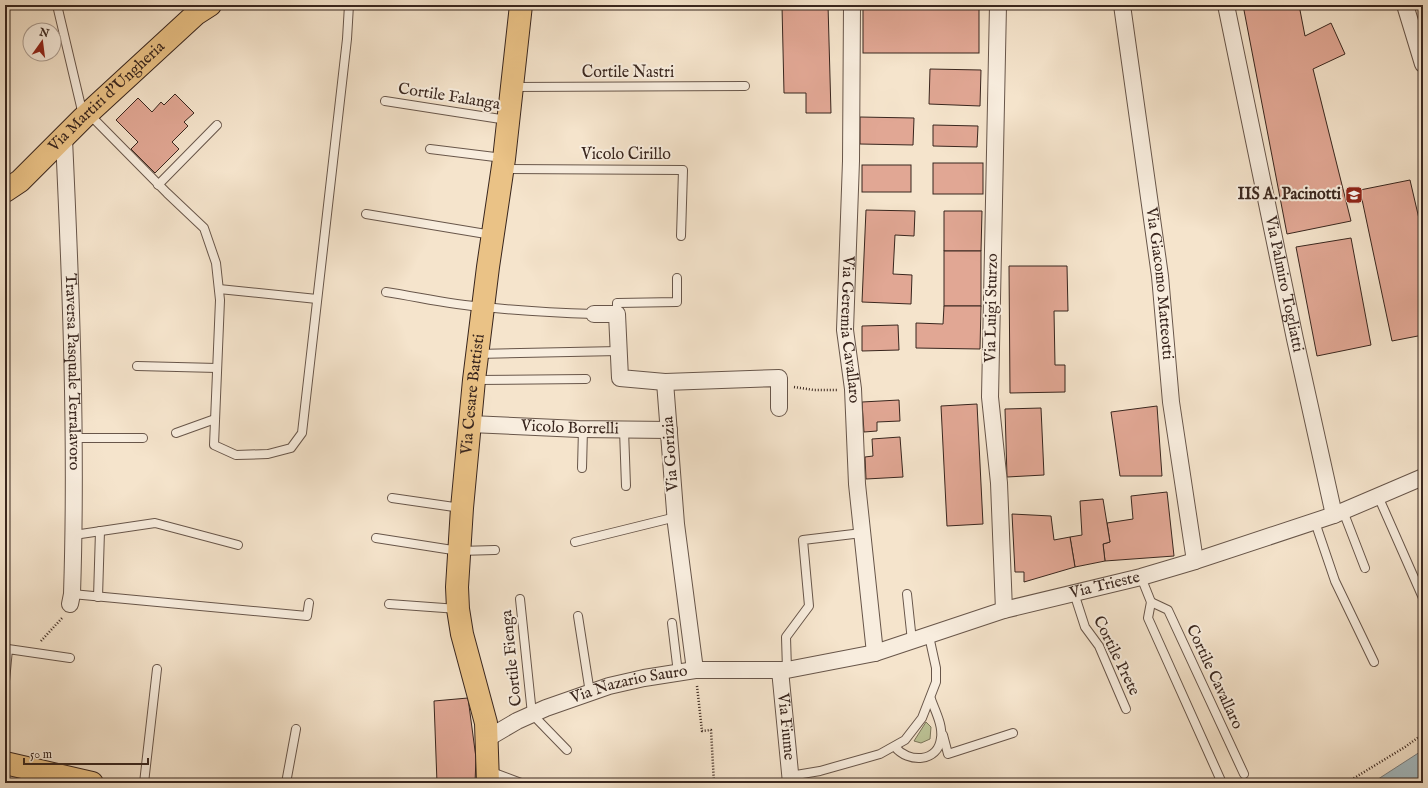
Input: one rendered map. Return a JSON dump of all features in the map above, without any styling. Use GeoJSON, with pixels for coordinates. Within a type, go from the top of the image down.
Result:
{"type":"FeatureCollection","features":[{"type":"Feature","properties":{"kind":"main road","name":"Via Martiri d'Ungheria"},"geometry":{"type":"LineString","coordinates":[[5,191],[20,181],[86,116],[196,14],[210,5]]}},
{"type":"Feature","properties":{"kind":"main road","name":"Via Cesare Battisti"},"geometry":{"type":"LineString","coordinates":[[488,777],[488,738],[486,723],[462,634],[458,609],[459,551],[474,380],[503,164],[521,5]]}},
{"type":"Feature","properties":{"kind":"main road"},"geometry":{"type":"LineString","coordinates":[[5,763],[49,778],[92,783]]}},
{"type":"Feature","properties":{"kind":"street","name":"Via Geremia Cavallaro"},"geometry":{"type":"LineString","coordinates":[[852,5],[851,162],[845,330],[853,389],[857,484],[875,653]]}},
{"type":"Feature","properties":{"kind":"street","name":"Via Luigi Sturzo"},"geometry":{"type":"LineString","coordinates":[[998,5],[990,397],[999,483],[1004,610]]}},
{"type":"Feature","properties":{"kind":"street","name":"Via Giacomo Matteotti"},"geometry":{"type":"LineString","coordinates":[[1122,5],[1160,276],[1171,402],[1195,561]]}},
{"type":"Feature","properties":{"kind":"street","name":"Via Palmiro Togliatti"},"geometry":{"type":"LineString","coordinates":[[1226,5],[1296,339],[1339,513]]}},
{"type":"Feature","properties":{"kind":"street"},"geometry":{"type":"LineString","coordinates":[[1405,5],[1423,64]]}},
{"type":"Feature","properties":{"kind":"street","name":"Traversa Pasquale Terralavoro"},"geometry":{"type":"LineString","coordinates":[[64,139],[71,300],[74,438],[74,535],[71,599]]}},
{"type":"Feature","properties":{"kind":"street"},"geometry":{"type":"LineString","coordinates":[[594,314],[617,314],[620,378],[666,382],[779,378],[779,408]]}},
{"type":"Feature","properties":{"kind":"street","name":"Via Gorizia"},"geometry":{"type":"LineString","coordinates":[[666,382],[676,517],[695,670]]}},
{"type":"Feature","properties":{"kind":"street","name":"Vicolo Borrelli"},"geometry":{"type":"LineString","coordinates":[[470,424],[583,429],[669,430]]}},
{"type":"Feature","properties":{"kind":"street","name":"Via Trieste"},"geometry":{"type":"LineString","coordinates":[[783,670],[875,653],[1004,610],[1141,577],[1195,561],[1315,522],[1423,477]]}},
{"type":"Feature","properties":{"kind":"street","name":"Via Nazario Sauro"},"geometry":{"type":"LineString","coordinates":[[488,738],[532,714],[590,693],[644,678],[695,670],[783,670]]}},
{"type":"Feature","properties":{"kind":"street","name":"Via Fiume"},"geometry":{"type":"LineString","coordinates":[[783,670],[790,780]]}},
{"type":"Feature","properties":{"kind":"lane"},"geometry":{"type":"LineString","coordinates":[[57,5],[86,116],[204,228],[216,263],[220,300],[214,445],[236,455],[268,454],[291,448],[302,433],[347,39],[349,5]]}},
{"type":"Feature","properties":{"kind":"lane","name":"Cortile Nastri"},"geometry":{"type":"LineString","coordinates":[[512,87],[745,86]]}},
{"type":"Feature","properties":{"kind":"lane","name":"Cortile Falanga"},"geometry":{"type":"LineString","coordinates":[[385,101],[508,121]]}},
{"type":"Feature","properties":{"kind":"lane"},"geometry":{"type":"LineString","coordinates":[[158,185],[217,125]]}},
{"type":"Feature","properties":{"kind":"lane"},"geometry":{"type":"LineString","coordinates":[[430,149],[503,164]]}},
{"type":"Feature","properties":{"kind":"lane","name":"Vicolo Cirillo"},"geometry":{"type":"LineString","coordinates":[[503,164],[683,170],[681,236]]}},
{"type":"Feature","properties":{"kind":"lane"},"geometry":{"type":"LineString","coordinates":[[366,214],[493,235]]}},
{"type":"Feature","properties":{"kind":"lane"},"geometry":{"type":"LineString","coordinates":[[617,314],[617,303],[677,302],[677,278]]}},
{"type":"Feature","properties":{"kind":"lane"},"geometry":{"type":"LineString","coordinates":[[219,289],[317,299]]}},
{"type":"Feature","properties":{"kind":"lane"},"geometry":{"type":"LineString","coordinates":[[386,292],[483,307],[533,310],[544,313],[594,314]]}},
{"type":"Feature","properties":{"kind":"lane"},"geometry":{"type":"LineString","coordinates":[[478,354],[619,351]]}},
{"type":"Feature","properties":{"kind":"lane"},"geometry":{"type":"LineString","coordinates":[[137,366],[217,368]]}},
{"type":"Feature","properties":{"kind":"lane"},"geometry":{"type":"LineString","coordinates":[[474,380],[586,379]]}},
{"type":"Feature","properties":{"kind":"lane"},"geometry":{"type":"LineString","coordinates":[[176,433],[215,418]]}},
{"type":"Feature","properties":{"kind":"lane"},"geometry":{"type":"LineString","coordinates":[[582,468],[583,429]]}},
{"type":"Feature","properties":{"kind":"lane"},"geometry":{"type":"LineString","coordinates":[[624,430],[626,486]]}},
{"type":"Feature","properties":{"kind":"lane"},"geometry":{"type":"LineString","coordinates":[[74,438],[143,438]]}},
{"type":"Feature","properties":{"kind":"lane"},"geometry":{"type":"LineString","coordinates":[[1378,496],[1423,598]]}},
{"type":"Feature","properties":{"kind":"lane"},"geometry":{"type":"LineString","coordinates":[[392,498],[462,508]]}},
{"type":"Feature","properties":{"kind":"lane"},"geometry":{"type":"LineString","coordinates":[[1339,513],[1365,568]]}},
{"type":"Feature","properties":{"kind":"lane"},"geometry":{"type":"LineString","coordinates":[[575,542],[676,517]]}},
{"type":"Feature","properties":{"kind":"lane"},"geometry":{"type":"LineString","coordinates":[[1315,522],[1335,581],[1374,662]]}},
{"type":"Feature","properties":{"kind":"lane"},"geometry":{"type":"LineString","coordinates":[[74,535],[155,523],[238,545]]}},
{"type":"Feature","properties":{"kind":"lane"},"geometry":{"type":"LineString","coordinates":[[98,597],[100,531]]}},
{"type":"Feature","properties":{"kind":"lane"},"geometry":{"type":"LineString","coordinates":[[783,670],[786,637],[809,606],[803,540],[862,533]]}},
{"type":"Feature","properties":{"kind":"lane"},"geometry":{"type":"LineString","coordinates":[[376,538],[459,551],[495,550]]}},
{"type":"Feature","properties":{"kind":"lane"},"geometry":{"type":"LineString","coordinates":[[1141,577],[1151,602],[1148,618],[1222,783]]}},
{"type":"Feature","properties":{"kind":"lane","name":"Cortile Prete"},"geometry":{"type":"LineString","coordinates":[[1074,593],[1085,627],[1099,646],[1126,708]]}},
{"type":"Feature","properties":{"kind":"lane"},"geometry":{"type":"LineString","coordinates":[[907,594],[912,641]]}},
{"type":"Feature","properties":{"kind":"lane"},"geometry":{"type":"LineString","coordinates":[[71,599],[98,597],[307,616],[309,602]]}},
{"type":"Feature","properties":{"kind":"lane","name":"Cortile Fienga"},"geometry":{"type":"LineString","coordinates":[[520,599],[532,714]]}},
{"type":"Feature","properties":{"kind":"lane","name":"Cortile Cavallaro"},"geometry":{"type":"LineString","coordinates":[[1151,602],[1168,610],[1244,774]]}},
{"type":"Feature","properties":{"kind":"lane"},"geometry":{"type":"LineString","coordinates":[[389,604],[458,609]]}},
{"type":"Feature","properties":{"kind":"lane"},"geometry":{"type":"LineString","coordinates":[[578,616],[590,693]]}},
{"type":"Feature","properties":{"kind":"lane"},"geometry":{"type":"LineString","coordinates":[[672,623],[678,672]]}},
{"type":"Feature","properties":{"kind":"lane"},"geometry":{"type":"LineString","coordinates":[[790,780],[880,754],[895,747],[905,740],[917,726],[931,699],[936,682],[936,668],[929,636]]}},
{"type":"Feature","properties":{"kind":"lane"},"geometry":{"type":"LineString","coordinates":[[5,681],[7,647],[70,658]]}},
{"type":"Feature","properties":{"kind":"lane"},"geometry":{"type":"LineString","coordinates":[[144,783],[157,669]]}},
{"type":"Feature","properties":{"kind":"lane"},"geometry":{"type":"LineString","coordinates":[[931,699],[948,754],[1013,733]]}},
{"type":"Feature","properties":{"kind":"lane"},"geometry":{"type":"LineString","coordinates":[[532,714],[567,750]]}},
{"type":"Feature","properties":{"kind":"lane"},"geometry":{"type":"LineString","coordinates":[[286,783],[296,729]]}},
{"type":"Feature","properties":{"kind":"lane"},"geometry":{"type":"LineString","coordinates":[[895,747],[909,757],[924,758],[932,754],[938,747],[941,738],[941,730]]}},
{"type":"Feature","properties":{"kind":"lane"},"geometry":{"type":"LineString","coordinates":[[488,777],[521,783]]}},
{"type":"Feature","properties":{"kind":"path"},"geometry":{"type":"LineString","coordinates":[[779,385],[814,390],[853,389]]}},
{"type":"Feature","properties":{"kind":"path"},"geometry":{"type":"LineString","coordinates":[[29,652],[58,624],[69,609],[71,599]]}},
{"type":"Feature","properties":{"kind":"path"},"geometry":{"type":"LineString","coordinates":[[695,670],[702,731],[711,730],[714,783]]}},
{"type":"Feature","properties":{"kind":"path"},"geometry":{"type":"LineString","coordinates":[[1346,783],[1405,747],[1423,734]]}},
{"type":"Feature","properties":{"kind":"green space"},"geometry":{"type":"Polygon","coordinates":[[[926,722],[931,727],[930,739],[921,743],[914,741],[926,722]]]}},
{"type":"Feature","properties":{"kind":"water"},"geometry":{"type":"Polygon","coordinates":[[[1423,750],[1423,783],[1372,783],[1423,750]]]}},
{"type":"Feature","properties":{"kind":"building"},"geometry":{"type":"Polygon","coordinates":[[[828,5],[831,113],[806,113],[806,93],[784,93],[782,6],[828,5]]]}},
{"type":"Feature","properties":{"kind":"building"},"geometry":{"type":"Polygon","coordinates":[[[863,5],[979,5],[979,53],[863,53],[863,5]]]}},
{"type":"Feature","properties":{"kind":"building"},"geometry":{"type":"Polygon","coordinates":[[[1243,5],[1299,5],[1305,36],[1331,23],[1345,54],[1313,69],[1351,221],[1287,234],[1243,5]]]}},
{"type":"Feature","properties":{"kind":"building"},"geometry":{"type":"Polygon","coordinates":[[[930,69],[981,70],[980,106],[929,104],[930,69]]]}},
{"type":"Feature","properties":{"kind":"building"},"geometry":{"type":"Polygon","coordinates":[[[175,94],[194,113],[184,122],[188,126],[172,142],[179,149],[155,173],[131,149],[138,142],[116,120],[138,98],[152,112],[161,102],[164,105],[175,94]]]}},
{"type":"Feature","properties":{"kind":"building"},"geometry":{"type":"Polygon","coordinates":[[[860,117],[914,118],[913,145],[860,144],[860,117]]]}},
{"type":"Feature","properties":{"kind":"building"},"geometry":{"type":"Polygon","coordinates":[[[933,125],[978,126],[977,147],[933,146],[933,125]]]}},
{"type":"Feature","properties":{"kind":"building"},"geometry":{"type":"Polygon","coordinates":[[[933,163],[983,163],[983,194],[933,194],[933,163]]]}},
{"type":"Feature","properties":{"kind":"building"},"geometry":{"type":"Polygon","coordinates":[[[862,165],[911,165],[911,192],[862,192],[862,165]]]}},
{"type":"Feature","properties":{"kind":"building"},"geometry":{"type":"Polygon","coordinates":[[[1410,180],[1423,236],[1423,335],[1392,341],[1360,190],[1410,180]]]}},
{"type":"Feature","properties":{"kind":"building"},"geometry":{"type":"Polygon","coordinates":[[[866,210],[915,211],[914,236],[895,235],[893,274],[912,275],[911,304],[862,302],[866,210]]]}},
{"type":"Feature","properties":{"kind":"building"},"geometry":{"type":"Polygon","coordinates":[[[944,211],[982,211],[981,251],[944,251],[944,211]]]}},
{"type":"Feature","properties":{"kind":"building"},"geometry":{"type":"Polygon","coordinates":[[[1351,238],[1371,345],[1317,356],[1296,247],[1351,238]]]}},
{"type":"Feature","properties":{"kind":"building"},"geometry":{"type":"Polygon","coordinates":[[[944,251],[981,251],[981,306],[944,306],[944,251]]]}},
{"type":"Feature","properties":{"kind":"building"},"geometry":{"type":"Polygon","coordinates":[[[1009,266],[1067,266],[1068,311],[1054,311],[1055,365],[1065,365],[1065,392],[1010,393],[1009,266]]]}},
{"type":"Feature","properties":{"kind":"building"},"geometry":{"type":"Polygon","coordinates":[[[944,306],[981,306],[980,349],[916,348],[916,323],[943,324],[944,306]]]}},
{"type":"Feature","properties":{"kind":"building"},"geometry":{"type":"Polygon","coordinates":[[[898,325],[899,350],[862,351],[862,326],[898,325]]]}},
{"type":"Feature","properties":{"kind":"building"},"geometry":{"type":"Polygon","coordinates":[[[899,400],[900,421],[877,422],[877,431],[864,432],[862,402],[899,400]]]}},
{"type":"Feature","properties":{"kind":"building"},"geometry":{"type":"Polygon","coordinates":[[[977,404],[983,524],[947,526],[941,406],[977,404]]]}},
{"type":"Feature","properties":{"kind":"building"},"geometry":{"type":"Polygon","coordinates":[[[1157,406],[1162,476],[1120,476],[1111,412],[1157,406]]]}},
{"type":"Feature","properties":{"kind":"building"},"geometry":{"type":"Polygon","coordinates":[[[1041,408],[1044,475],[1007,477],[1005,409],[1041,408]]]}},
{"type":"Feature","properties":{"kind":"building"},"geometry":{"type":"Polygon","coordinates":[[[900,437],[903,477],[866,479],[865,457],[873,456],[872,439],[900,437]]]}},
{"type":"Feature","properties":{"kind":"building"},"geometry":{"type":"Polygon","coordinates":[[[1167,492],[1174,556],[1105,561],[1103,544],[1110,542],[1107,523],[1133,519],[1131,496],[1167,492]]]}},
{"type":"Feature","properties":{"kind":"building"},"geometry":{"type":"Polygon","coordinates":[[[1103,499],[1110,542],[1103,544],[1105,561],[1075,567],[1070,537],[1082,535],[1080,501],[1103,499]]]}},
{"type":"Feature","properties":{"kind":"building"},"geometry":{"type":"Polygon","coordinates":[[[1012,514],[1051,516],[1054,540],[1070,537],[1075,567],[1024,582],[1024,572],[1015,572],[1012,514]]]}},
{"type":"Feature","properties":{"kind":"building"},"geometry":{"type":"Polygon","coordinates":[[[468,698],[476,758],[475,783],[437,783],[434,701],[468,698]]]}},
{"type":"Feature","properties":{"kind":"building"},"geometry":{"type":"Polygon","coordinates":[[[5,779],[35,783],[5,783],[5,779]]]}},
{"type":"Feature","properties":{"kind":"place","name":"IIS A. Pacinotti"},"geometry":{"type":"Point","coordinates":[1354,195]}}]}
